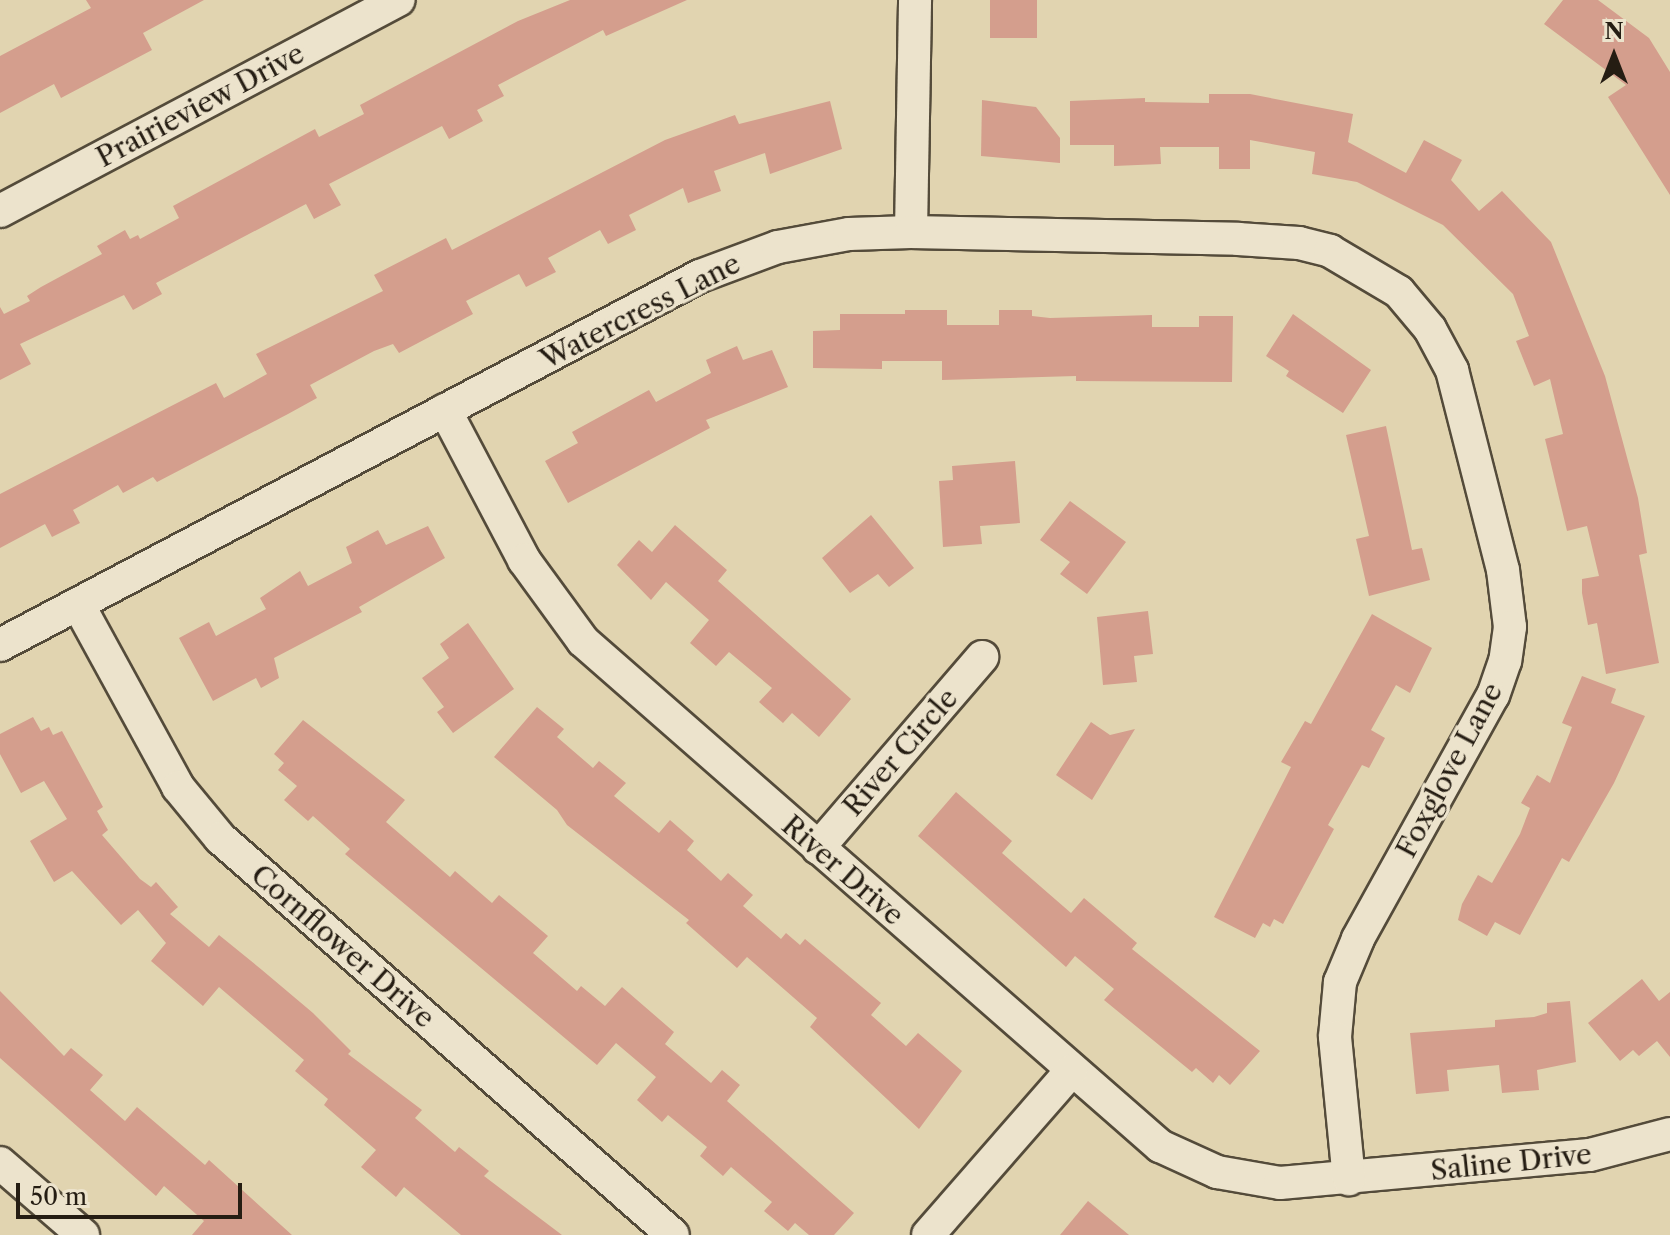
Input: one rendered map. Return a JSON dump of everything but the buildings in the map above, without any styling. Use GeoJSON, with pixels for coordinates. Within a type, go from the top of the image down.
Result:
{"type":"FeatureCollection","features":[{"type":"Feature","properties":{"kind":"street","name":"Prairieview Drive"},"geometry":{"type":"LineString","coordinates":[[0,211],[399,0]]}},
{"type":"Feature","properties":{"kind":"street"},"geometry":{"type":"LineString","coordinates":[[911,232],[915,0]]}},
{"type":"Feature","properties":{"kind":"street","name":"Watercress Lane"},"geometry":{"type":"LineString","coordinates":[[0,645],[723,265],[810,240],[911,232],[1281,241],[1330,251],[1386,281]]}},
{"type":"Feature","properties":{"kind":"street","name":"Foxglove Lane"},"geometry":{"type":"LineString","coordinates":[[1349,1179],[1335,1037],[1340,982],[1358,939],[1493,695],[1505,661],[1510,627],[1503,570],[1452,370],[1420,315],[1386,281]]}},
{"type":"Feature","properties":{"kind":"street","name":"River Drive"},"geometry":{"type":"LineString","coordinates":[[445,410],[524,560],[561,616],[611,669],[1146,1137],[1198,1165],[1280,1183],[1349,1179]]}},
{"type":"Feature","properties":{"kind":"street","name":"Cornflower Drive"},"geometry":{"type":"LineString","coordinates":[[78,604],[178,787],[220,838],[673,1235]]}},
{"type":"Feature","properties":{"kind":"street","name":"River Circle"},"geometry":{"type":"LineString","coordinates":[[818,848],[982,657]]}},
{"type":"Feature","properties":{"kind":"street"},"geometry":{"type":"LineString","coordinates":[[928,1235],[1071,1071]]}},
{"type":"Feature","properties":{"kind":"street","name":"Saline Drive"},"geometry":{"type":"LineString","coordinates":[[1349,1179],[1590,1155],[1670,1134]]}},
{"type":"Feature","properties":{"kind":"street"},"geometry":{"type":"LineString","coordinates":[[0,1163],[83,1235]]}}]}
